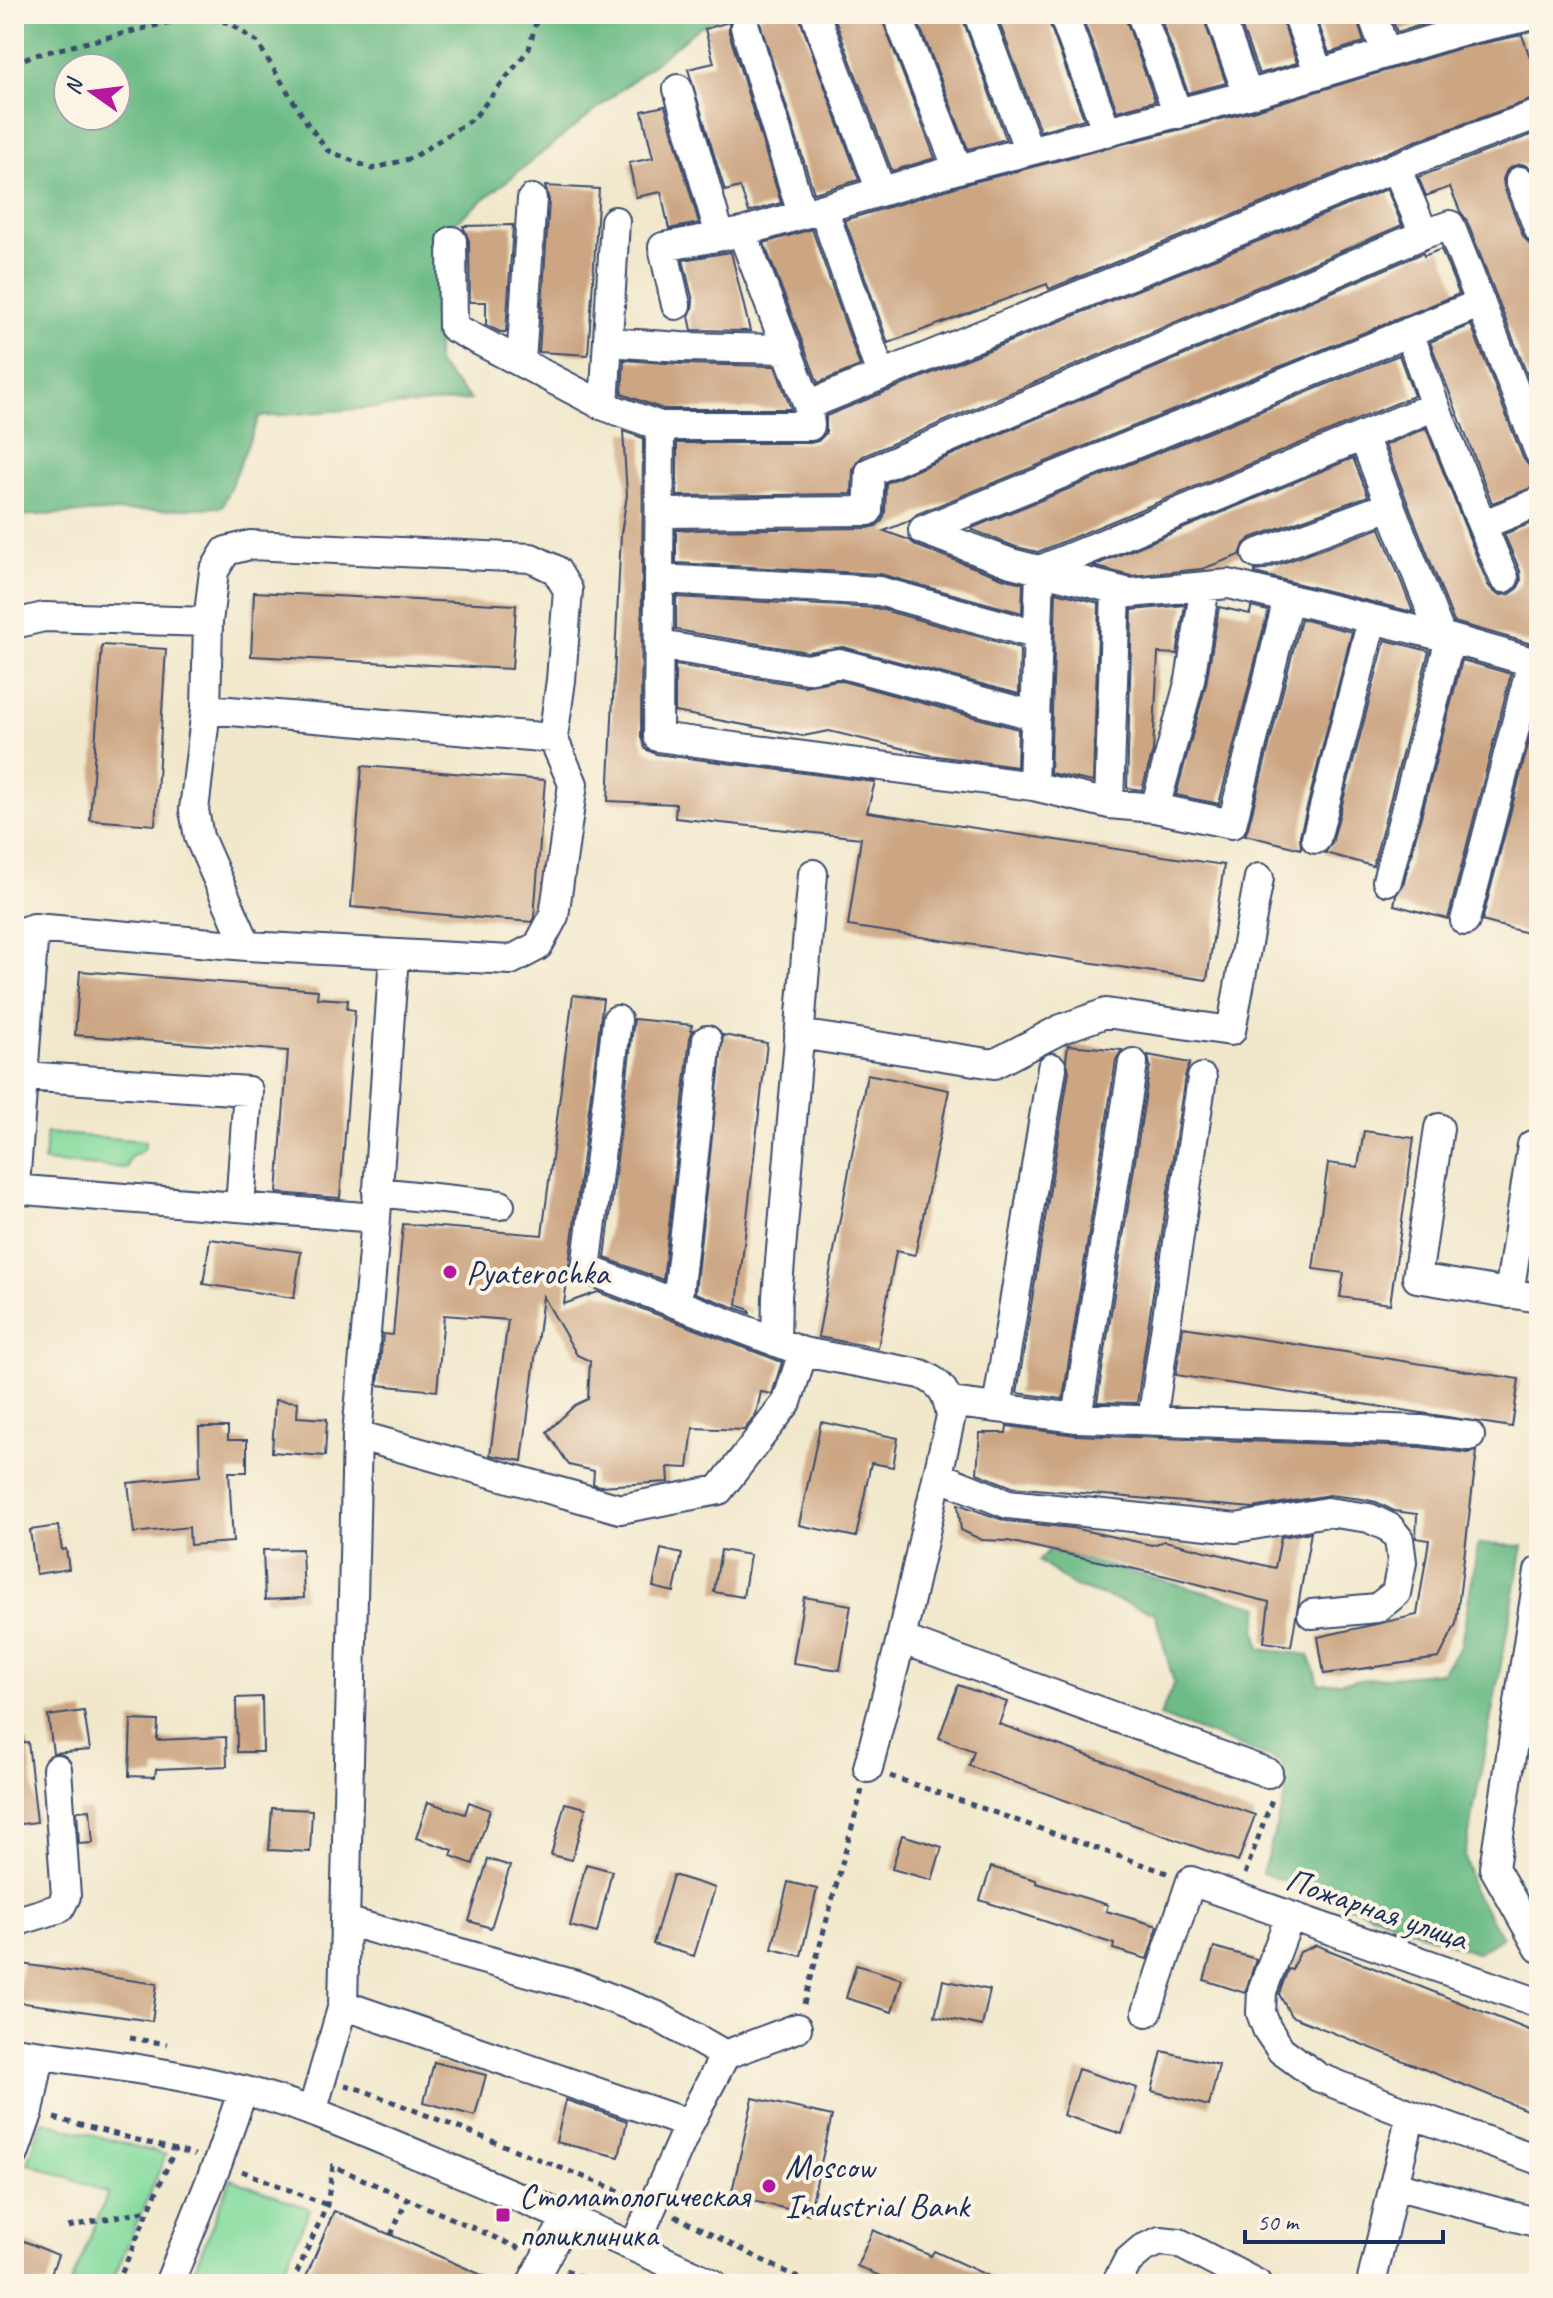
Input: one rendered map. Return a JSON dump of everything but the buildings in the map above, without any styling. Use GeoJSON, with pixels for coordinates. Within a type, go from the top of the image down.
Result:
{"type":"FeatureCollection","features":[{"type":"Feature","properties":{"kind":"street"},"geometry":{"type":"LineString","coordinates":[[815,14],[881,191]]}},
{"type":"Feature","properties":{"kind":"street"},"geometry":{"type":"LineString","coordinates":[[897,14],[958,169]]}},
{"type":"Feature","properties":{"kind":"street"},"geometry":{"type":"LineString","coordinates":[[978,14],[1029,151]]}},
{"type":"Feature","properties":{"kind":"street"},"geometry":{"type":"LineString","coordinates":[[1063,14],[1107,132]]}},
{"type":"Feature","properties":{"kind":"street"},"geometry":{"type":"LineString","coordinates":[[1141,14],[1178,114]]}},
{"type":"Feature","properties":{"kind":"street"},"geometry":{"type":"LineString","coordinates":[[1219,14],[1248,95]]}},
{"type":"Feature","properties":{"kind":"street"},"geometry":{"type":"LineString","coordinates":[[1297,14],[1319,74]]}},
{"type":"Feature","properties":{"kind":"street"},"geometry":{"type":"LineString","coordinates":[[1372,14],[1386,53]]}},
{"type":"Feature","properties":{"kind":"street"},"geometry":{"type":"LineString","coordinates":[[676,305],[663,247],[731,234],[958,169],[1248,95],[1386,53],[1454,23],[1538,14]]}},
{"type":"Feature","properties":{"kind":"street"},"geometry":{"type":"LineString","coordinates":[[745,27],[812,211],[881,375]]}},
{"type":"Feature","properties":{"kind":"street"},"geometry":{"type":"LineString","coordinates":[[452,241],[453,327],[604,406],[660,426],[810,426],[808,405],[787,349],[731,234],[678,89]]}},
{"type":"Feature","properties":{"kind":"street"},"geometry":{"type":"LineString","coordinates":[[808,405],[1396,167],[1539,114]]}},
{"type":"Feature","properties":{"kind":"street"},"geometry":{"type":"LineString","coordinates":[[1396,167],[1424,234]]}},
{"type":"Feature","properties":{"kind":"street"},"geometry":{"type":"LineString","coordinates":[[1520,181],[1539,230]]}},
{"type":"Feature","properties":{"kind":"street"},"geometry":{"type":"LineString","coordinates":[[521,362],[532,199]]}},
{"type":"Feature","properties":{"kind":"street"},"geometry":{"type":"LineString","coordinates":[[604,406],[615,221]]}},
{"type":"Feature","properties":{"kind":"street"},"geometry":{"type":"LineString","coordinates":[[660,513],[868,511],[870,472],[1450,225],[1539,452]]}},
{"type":"Feature","properties":{"kind":"street"},"geometry":{"type":"LineString","coordinates":[[1465,921],[1536,663],[1229,584],[1130,593],[1116,590],[1011,563],[923,530],[1481,303]]}},
{"type":"Feature","properties":{"kind":"street"},"geometry":{"type":"LineString","coordinates":[[1409,332],[1435,406],[1504,578]]}},
{"type":"Feature","properties":{"kind":"street"},"geometry":{"type":"LineString","coordinates":[[608,342],[787,349]]}},
{"type":"Feature","properties":{"kind":"street"},"geometry":{"type":"LineString","coordinates":[[1040,570],[1435,406]]}},
{"type":"Feature","properties":{"kind":"street"},"geometry":{"type":"LineString","coordinates":[[660,426],[658,737],[1033,786],[1109,804],[1155,808],[1232,824],[1288,599]]}},
{"type":"Feature","properties":{"kind":"street"},"geometry":{"type":"LineString","coordinates":[[1363,436],[1445,638],[1387,881]]}},
{"type":"Feature","properties":{"kind":"street"},"geometry":{"type":"LineString","coordinates":[[1482,525],[1539,502]]}},
{"type":"Feature","properties":{"kind":"street"},"geometry":{"type":"LineString","coordinates":[[1257,554],[1390,506]]}},
{"type":"Feature","properties":{"kind":"street"},"geometry":{"type":"LineString","coordinates":[[247,946],[199,837],[194,810],[206,709],[208,622],[214,571],[226,551],[250,545],[531,558],[556,570],[568,590],[553,738],[573,784],[554,916],[538,946],[511,960],[394,955],[247,946],[24,931],[23,1076],[15,1186],[24,1190],[240,1207],[500,1205]]}},
{"type":"Feature","properties":{"kind":"street"},"geometry":{"type":"LineString","coordinates":[[1033,786],[1040,570]]}},
{"type":"Feature","properties":{"kind":"street"},"geometry":{"type":"LineString","coordinates":[[660,579],[879,591],[1038,635]]}},
{"type":"Feature","properties":{"kind":"street"},"geometry":{"type":"LineString","coordinates":[[1155,808],[1190,680],[1205,586]]}},
{"type":"Feature","properties":{"kind":"street"},"geometry":{"type":"LineString","coordinates":[[1109,804],[1116,590]]}},
{"type":"Feature","properties":{"kind":"street"},"geometry":{"type":"LineString","coordinates":[[14,624],[44,617],[208,622]]}},
{"type":"Feature","properties":{"kind":"street"},"geometry":{"type":"LineString","coordinates":[[1316,839],[1372,620]]}},
{"type":"Feature","properties":{"kind":"street"},"geometry":{"type":"LineString","coordinates":[[659,645],[807,669],[839,663],[1036,716]]}},
{"type":"Feature","properties":{"kind":"street"},"geometry":{"type":"LineString","coordinates":[[206,709],[553,738]]}},
{"type":"Feature","properties":{"kind":"street"},"geometry":{"type":"LineString","coordinates":[[776,1342],[777,1297],[813,874]]}},
{"type":"Feature","properties":{"kind":"street"},"geometry":{"type":"LineString","coordinates":[[799,1034],[994,1064],[1061,1029],[1106,1013],[1231,1031],[1259,878]]}},
{"type":"Feature","properties":{"kind":"street"},"geometry":{"type":"LineString","coordinates":[[312,2112],[343,2005],[357,1435],[394,955]]}},
{"type":"Feature","properties":{"kind":"street"},"geometry":{"type":"LineString","coordinates":[[617,1020],[586,1269],[803,1352],[921,1374],[936,1380],[949,1402],[951,1416],[938,1476],[868,1768]]}},
{"type":"Feature","properties":{"kind":"street"},"geometry":{"type":"LineString","coordinates":[[677,1304],[707,1040]]}},
{"type":"Feature","properties":{"kind":"street"},"geometry":{"type":"LineString","coordinates":[[1077,1418],[1133,1063]]}},
{"type":"Feature","properties":{"kind":"street"},"geometry":{"type":"LineString","coordinates":[[997,1408],[1052,1068]]}},
{"type":"Feature","properties":{"kind":"street"},"geometry":{"type":"LineString","coordinates":[[23,1076],[248,1091],[240,1207]]}},
{"type":"Feature","properties":{"kind":"street"},"geometry":{"type":"LineString","coordinates":[[1152,1421],[1202,1078]]}},
{"type":"Feature","properties":{"kind":"street"},"geometry":{"type":"LineString","coordinates":[[1439,1128],[1417,1278],[1539,1298]]}},
{"type":"Feature","properties":{"kind":"street"},"geometry":{"type":"LineString","coordinates":[[1509,1294],[1532,1145]]}},
{"type":"Feature","properties":{"kind":"street"},"geometry":{"type":"LineString","coordinates":[[357,1435],[620,1509],[719,1490],[787,1402],[803,1352]]}},
{"type":"Feature","properties":{"kind":"street"},"geometry":{"type":"LineString","coordinates":[[949,1402],[1077,1418],[1421,1430],[1470,1436]]}},
{"type":"Feature","properties":{"kind":"street"},"geometry":{"type":"LineString","coordinates":[[938,1476],[1008,1504],[1236,1528],[1327,1512],[1369,1518],[1390,1528],[1399,1539],[1402,1562],[1396,1593],[1377,1608],[1312,1614]]}},
{"type":"Feature","properties":{"kind":"street"},"geometry":{"type":"LineString","coordinates":[[1539,1571],[1494,1868],[1539,1948]]}},
{"type":"Feature","properties":{"kind":"street"},"geometry":{"type":"LineString","coordinates":[[901,1639],[1268,1773]]}},
{"type":"Feature","properties":{"kind":"street"},"geometry":{"type":"LineString","coordinates":[[14,1925],[60,1908],[66,1896],[57,1769]]}},
{"type":"Feature","properties":{"kind":"street"},"geometry":{"type":"LineString","coordinates":[[1147,2012],[1191,1881]]}},
{"type":"Feature","properties":{"kind":"street","name":"Пожарная улица"},"geometry":{"type":"LineString","coordinates":[[1191,1881],[1539,2003]]}},
{"type":"Feature","properties":{"kind":"street"},"geometry":{"type":"LineString","coordinates":[[1290,1916],[1262,1991],[1261,2013],[1281,2050],[1318,2077],[1539,2160]]}},
{"type":"Feature","properties":{"kind":"street"},"geometry":{"type":"LineString","coordinates":[[345,1921],[576,1985],[655,2015],[725,2055]]}},
{"type":"Feature","properties":{"kind":"street"},"geometry":{"type":"LineString","coordinates":[[343,2005],[689,2124]]}},
{"type":"Feature","properties":{"kind":"street"},"geometry":{"type":"LineString","coordinates":[[634,2247],[689,2124],[725,2055],[797,2028]]}},
{"type":"Feature","properties":{"kind":"street"},"geometry":{"type":"LineString","coordinates":[[14,2154],[29,2111],[27,2053],[144,2069],[243,2090],[312,2112],[567,2217],[711,2284]]}},
{"type":"Feature","properties":{"kind":"street"},"geometry":{"type":"LineString","coordinates":[[169,2284],[243,2090]]}},
{"type":"Feature","properties":{"kind":"street"},"geometry":{"type":"LineString","coordinates":[[1371,2284],[1411,2114]]}},
{"type":"Feature","properties":{"kind":"street"},"geometry":{"type":"LineString","coordinates":[[1394,2185],[1539,2223]]}},
{"type":"Feature","properties":{"kind":"street"},"geometry":{"type":"LineString","coordinates":[[537,2271],[567,2217]]}},
{"type":"Feature","properties":{"kind":"street"},"geometry":{"type":"LineString","coordinates":[[1116,2284],[1128,2261],[1142,2249],[1160,2241],[1179,2243],[1257,2284]]}},
{"type":"Feature","properties":{"kind":"path"},"geometry":{"type":"LineString","coordinates":[[14,64],[31,56],[195,16],[230,23],[257,42],[327,150],[372,169],[412,158],[474,118],[529,49],[538,14]]}},
{"type":"Feature","properties":{"kind":"path"},"geometry":{"type":"LineString","coordinates":[[797,2028],[868,1768],[1191,1881]]}},
{"type":"Feature","properties":{"kind":"path"},"geometry":{"type":"LineString","coordinates":[[1236,1897],[1275,1792],[1268,1773]]}},
{"type":"Feature","properties":{"kind":"path"},"geometry":{"type":"LineString","coordinates":[[29,2111],[218,2162],[327,2205]]}},
{"type":"Feature","properties":{"kind":"path"},"geometry":{"type":"LineString","coordinates":[[117,2284],[175,2149]]}},
{"type":"Feature","properties":{"kind":"path"},"geometry":{"type":"LineString","coordinates":[[292,2284],[327,2205],[333,2166],[407,2199],[537,2271]]}},
{"type":"Feature","properties":{"kind":"path"},"geometry":{"type":"LineString","coordinates":[[391,2235],[407,2199]]}},
{"type":"Feature","properties":{"kind":"path"},"geometry":{"type":"LineString","coordinates":[[68,2227],[148,2210]]}},
{"type":"Feature","properties":{"kind":"green space"},"geometry":{"type":"Polygon","coordinates":[[[14,14],[726,14],[698,28],[438,236],[437,364],[471,400],[259,417],[222,507],[14,516],[14,14]]]}},
{"type":"Feature","properties":{"kind":"green space"},"geometry":{"type":"Polygon","coordinates":[[[46,1133],[145,1141],[144,1149],[130,1158],[127,1168],[44,1162],[46,1133]]]}},
{"type":"Feature","properties":{"kind":"green space"},"geometry":{"type":"Polygon","coordinates":[[[1478,1544],[1523,1546],[1465,1856],[1472,1889],[1502,1937],[1476,1953],[1262,1873],[1286,1795],[1282,1762],[1160,1716],[1174,1683],[1155,1613],[1074,1586],[1039,1561],[1049,1550],[1260,1607],[1256,1628],[1260,1649],[1309,1655],[1319,1684],[1442,1672],[1461,1645],[1478,1544]]]}},
{"type":"Feature","properties":{"kind":"green space"},"geometry":{"type":"Polygon","coordinates":[[[42,2121],[166,2155],[111,2284],[71,2284],[108,2193],[28,2163],[42,2121]]]}},
{"type":"Feature","properties":{"kind":"green space"},"geometry":{"type":"Polygon","coordinates":[[[231,2179],[310,2209],[277,2284],[189,2282],[231,2179]]]}},
{"type":"Feature","properties":{"kind":"place","name":"Pyaterochka"},"geometry":{"type":"Point","coordinates":[450,1272]}},
{"type":"Feature","properties":{"kind":"place","name":"Moscow Industrial Bank"},"geometry":{"type":"Point","coordinates":[769,2186]}},
{"type":"Feature","properties":{"kind":"place","name":"Стоматологическая поликлиника"},"geometry":{"type":"Point","coordinates":[503,2215]}}]}
